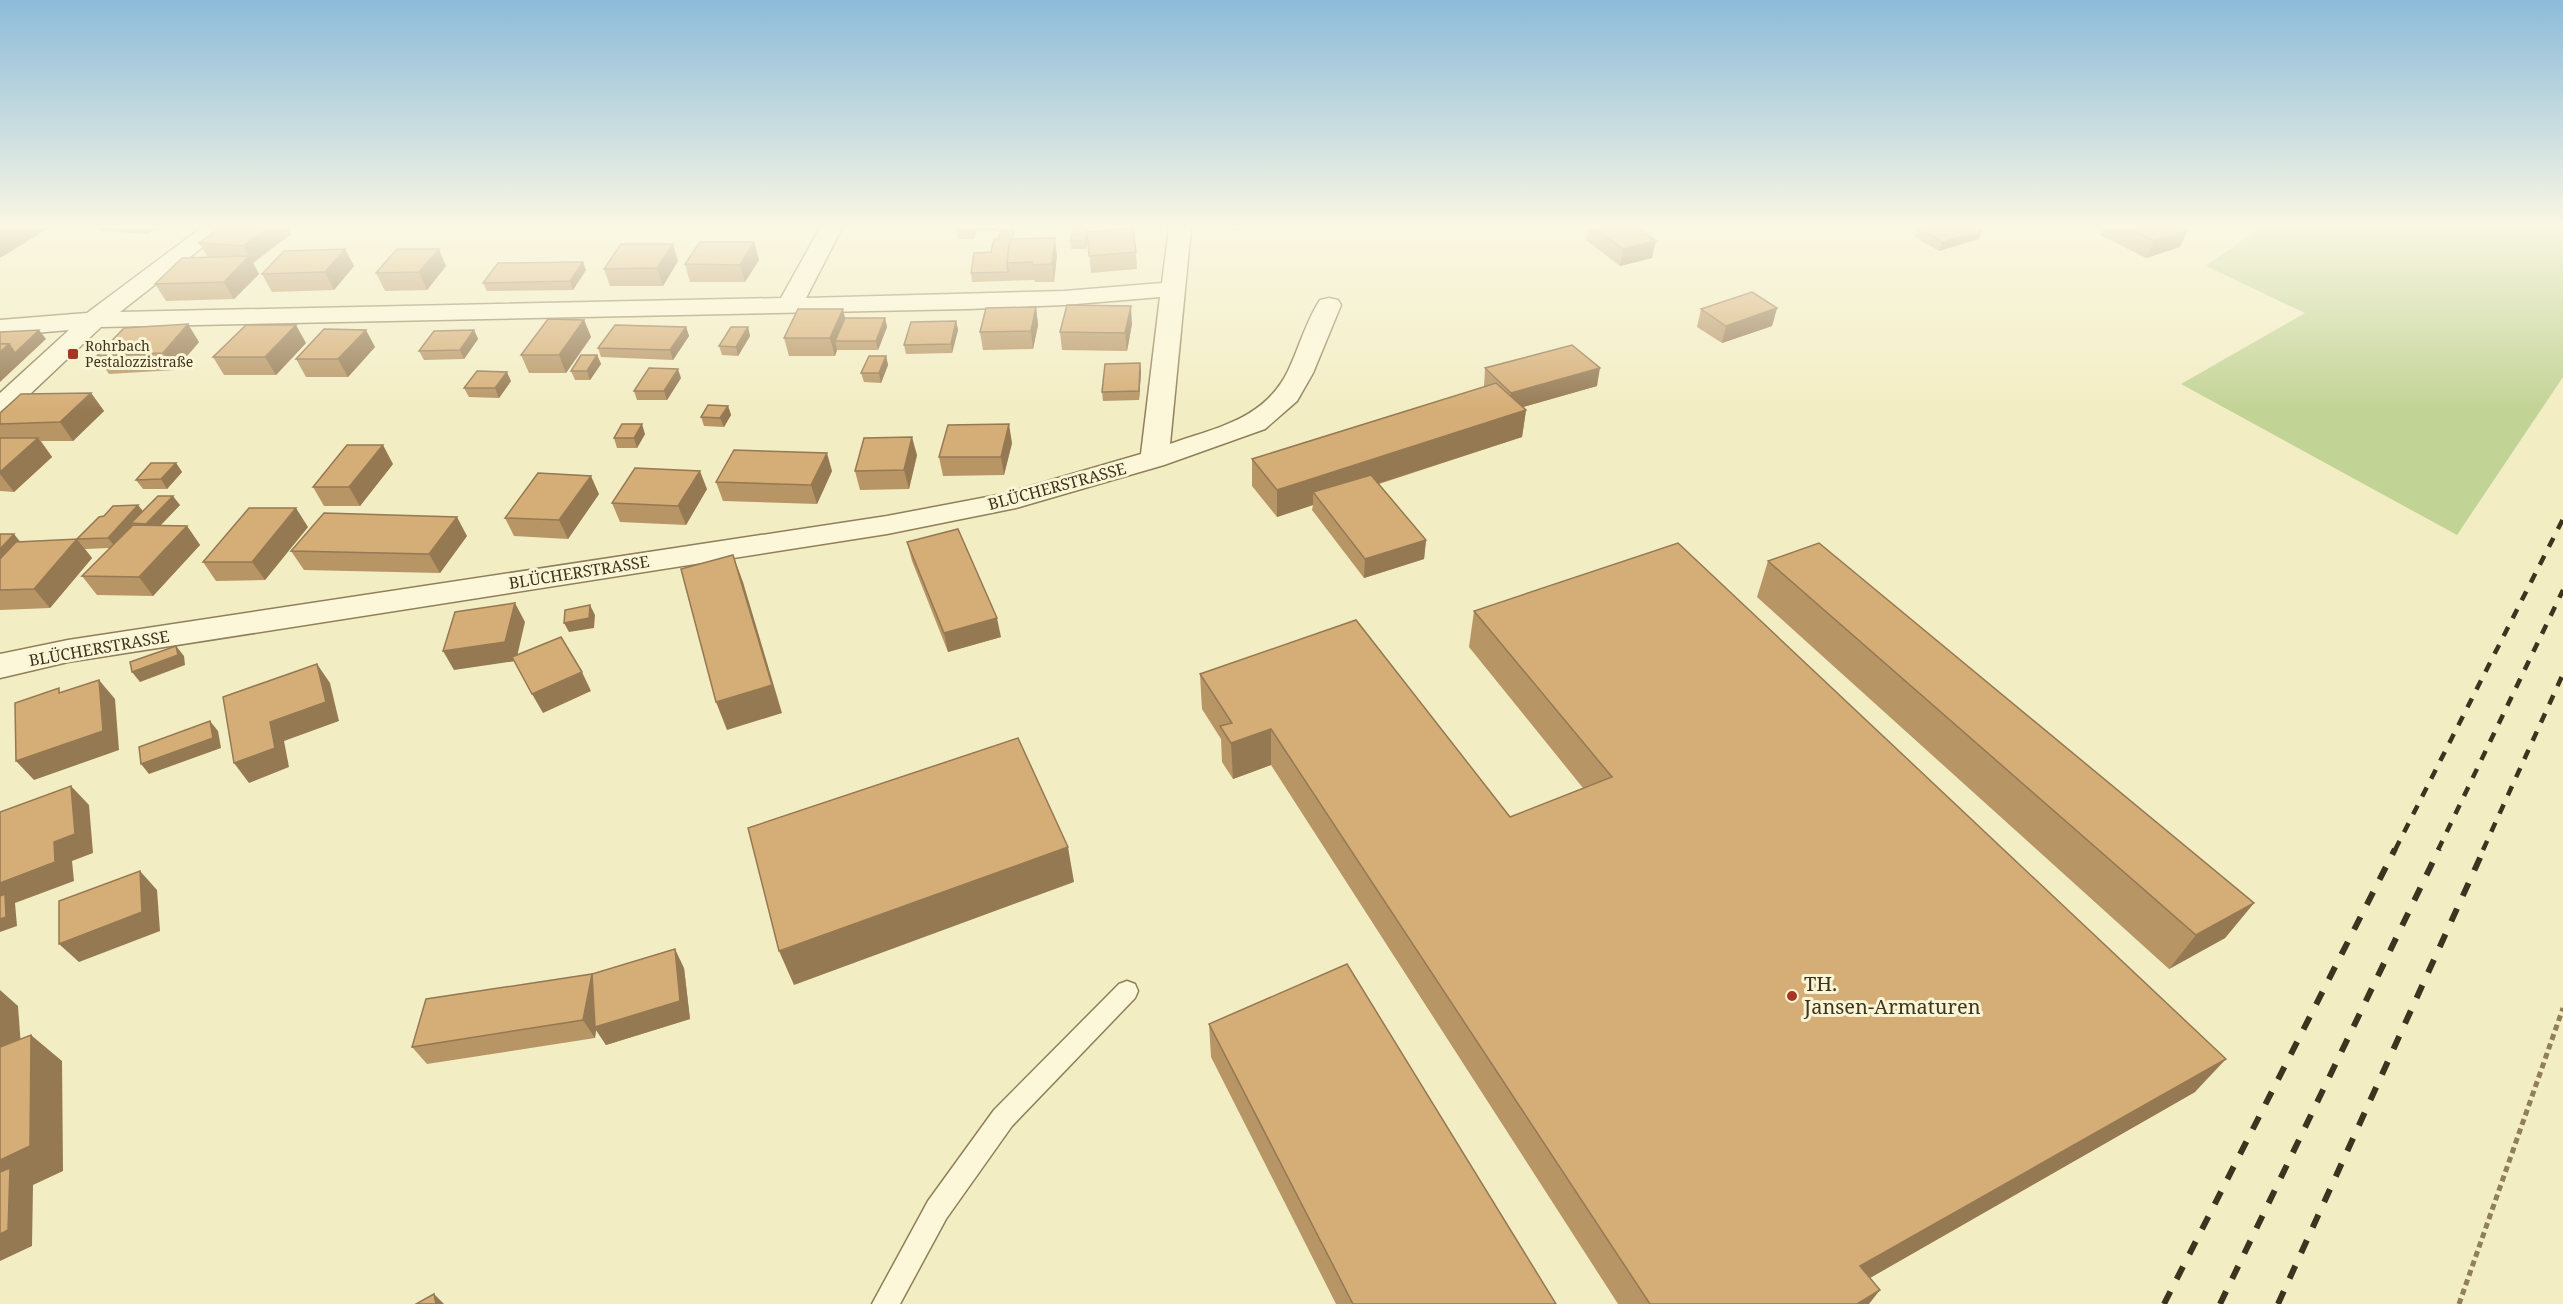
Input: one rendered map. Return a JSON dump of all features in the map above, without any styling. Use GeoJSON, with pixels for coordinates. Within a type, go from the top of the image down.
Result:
{"type":"FeatureCollection","features":[{"type":"Feature","properties":{"kind":"street"},"geometry":{"type":"LineString","coordinates":[[0,407],[94,320],[135,289]]}},
{"type":"Feature","properties":{"kind":"street"},"geometry":{"type":"LineString","coordinates":[[790,306],[799,289]]}},
{"type":"Feature","properties":{"kind":"street"},"geometry":{"type":"LineString","coordinates":[[0,328],[94,320],[967,303],[1172,289],[1154,459]]}},
{"type":"Feature","properties":{"kind":"street","name":"BLÜCHERSTRASSE"},"geometry":{"type":"LineString","coordinates":[[0,666],[68,651],[887,525],[1006,502],[1154,459],[1255,423],[1284,401],[1300,373],[1329,305]]}},
{"type":"Feature","properties":{"kind":"lane"},"geometry":{"type":"LineString","coordinates":[[885,1304],[937,1210],[1003,1118],[1127,991]]}},
{"type":"Feature","properties":{"kind":"path"},"geometry":{"type":"LineString","coordinates":[[2459,1304],[2563,1008]]}},
{"type":"Feature","properties":{"kind":"green space"},"geometry":{"type":"Polygon","coordinates":[[[2254,289],[2563,289],[2563,377],[2457,535],[2181,384],[2305,313],[2254,289]]]}},
{"type":"Feature","properties":{"kind":"building"},"geometry":{"type":"Polygon","coordinates":[[[1752,292],[1777,308],[1726,326],[1701,309],[1752,292]]]}},
{"type":"Feature","properties":{"kind":"building"},"geometry":{"type":"Polygon","coordinates":[[[1067,305],[1131,306],[1125,333],[1060,332],[1067,305]]]}},
{"type":"Feature","properties":{"kind":"building"},"geometry":{"type":"Polygon","coordinates":[[[1036,307],[1031,331],[980,332],[986,308],[1036,307]]]}},
{"type":"Feature","properties":{"kind":"building"},"geometry":{"type":"Polygon","coordinates":[[[798,309],[843,309],[830,338],[784,338],[798,309]]]}},
{"type":"Feature","properties":{"kind":"building"},"geometry":{"type":"Polygon","coordinates":[[[845,318],[885,318],[876,341],[835,341],[845,318]]]}},
{"type":"Feature","properties":{"kind":"building"},"geometry":{"type":"Polygon","coordinates":[[[548,319],[584,320],[559,355],[521,355],[548,319]]]}},
{"type":"Feature","properties":{"kind":"building"},"geometry":{"type":"Polygon","coordinates":[[[956,321],[951,344],[904,345],[911,322],[956,321]]]}},
{"type":"Feature","properties":{"kind":"building"},"geometry":{"type":"Polygon","coordinates":[[[188,324],[163,353],[97,356],[124,328],[188,324]]]}},
{"type":"Feature","properties":{"kind":"building"},"geometry":{"type":"Polygon","coordinates":[[[246,325],[296,325],[265,357],[213,357],[246,325]]]}},
{"type":"Feature","properties":{"kind":"building"},"geometry":{"type":"Polygon","coordinates":[[[615,325],[686,327],[670,350],[598,348],[615,325]]]}},
{"type":"Feature","properties":{"kind":"building"},"geometry":{"type":"Polygon","coordinates":[[[731,327],[748,327],[736,347],[719,346],[731,327]]]}},
{"type":"Feature","properties":{"kind":"building"},"geometry":{"type":"Polygon","coordinates":[[[324,329],[366,330],[338,359],[296,359],[324,329]]]}},
{"type":"Feature","properties":{"kind":"building"},"geometry":{"type":"Polygon","coordinates":[[[39,330],[15,353],[9,344],[0,344],[0,332],[39,330]]]}},
{"type":"Feature","properties":{"kind":"building"},"geometry":{"type":"Polygon","coordinates":[[[474,330],[460,350],[419,351],[434,331],[474,330]]]}},
{"type":"Feature","properties":{"kind":"building"},"geometry":{"type":"Polygon","coordinates":[[[0,344],[9,344],[0,352],[0,344]]]}},
{"type":"Feature","properties":{"kind":"building"},"geometry":{"type":"Polygon","coordinates":[[[1572,345],[1600,368],[1511,393],[1485,368],[1572,345]]]}},
{"type":"Feature","properties":{"kind":"building"},"geometry":{"type":"Polygon","coordinates":[[[581,355],[597,355],[587,371],[571,371],[581,355]]]}},
{"type":"Feature","properties":{"kind":"building"},"geometry":{"type":"Polygon","coordinates":[[[869,356],[886,356],[879,373],[861,373],[869,356]]]}},
{"type":"Feature","properties":{"kind":"building"},"geometry":{"type":"Polygon","coordinates":[[[1140,363],[1139,391],[1102,392],[1105,364],[1140,363]]]}},
{"type":"Feature","properties":{"kind":"building"},"geometry":{"type":"Polygon","coordinates":[[[649,368],[678,369],[664,391],[634,391],[649,368]]]}},
{"type":"Feature","properties":{"kind":"building"},"geometry":{"type":"Polygon","coordinates":[[[477,371],[507,372],[495,388],[464,388],[477,371]]]}},
{"type":"Feature","properties":{"kind":"building"},"geometry":{"type":"Polygon","coordinates":[[[1496,383],[1526,410],[1277,490],[1252,459],[1496,383]]]}},
{"type":"Feature","properties":{"kind":"building"},"geometry":{"type":"Polygon","coordinates":[[[91,393],[60,422],[0,424],[0,413],[21,394],[91,393]]]}},
{"type":"Feature","properties":{"kind":"building"},"geometry":{"type":"Polygon","coordinates":[[[708,405],[728,406],[720,418],[701,417],[708,405]]]}},
{"type":"Feature","properties":{"kind":"building"},"geometry":{"type":"Polygon","coordinates":[[[622,424],[642,424],[634,438],[614,438],[622,424]]]}},
{"type":"Feature","properties":{"kind":"building"},"geometry":{"type":"Polygon","coordinates":[[[1009,424],[1001,457],[939,457],[948,425],[1009,424]]]}},
{"type":"Feature","properties":{"kind":"building"},"geometry":{"type":"Polygon","coordinates":[[[912,437],[904,470],[855,471],[864,438],[912,437]]]}},
{"type":"Feature","properties":{"kind":"building"},"geometry":{"type":"Polygon","coordinates":[[[0,438],[38,438],[0,472],[0,438]]]}},
{"type":"Feature","properties":{"kind":"building"},"geometry":{"type":"Polygon","coordinates":[[[347,445],[383,445],[349,487],[313,487],[347,445]]]}},
{"type":"Feature","properties":{"kind":"building"},"geometry":{"type":"Polygon","coordinates":[[[734,450],[827,453],[811,485],[716,482],[734,450]]]}},
{"type":"Feature","properties":{"kind":"building"},"geometry":{"type":"Polygon","coordinates":[[[151,463],[176,463],[161,479],[136,480],[151,463]]]}},
{"type":"Feature","properties":{"kind":"building"},"geometry":{"type":"Polygon","coordinates":[[[635,468],[700,471],[678,506],[612,503],[635,468]]]}},
{"type":"Feature","properties":{"kind":"building"},"geometry":{"type":"Polygon","coordinates":[[[538,473],[591,476],[559,520],[505,518],[538,473]]]}},
{"type":"Feature","properties":{"kind":"building"},"geometry":{"type":"Polygon","coordinates":[[[1371,475],[1426,540],[1365,559],[1313,492],[1371,475]]]}},
{"type":"Feature","properties":{"kind":"building"},"geometry":{"type":"Polygon","coordinates":[[[158,496],[173,496],[146,524],[131,523],[158,496]]]}},
{"type":"Feature","properties":{"kind":"building"},"geometry":{"type":"Polygon","coordinates":[[[138,505],[108,538],[77,539],[113,506],[138,505]]]}},
{"type":"Feature","properties":{"kind":"building"},"geometry":{"type":"Polygon","coordinates":[[[249,508],[296,508],[252,562],[203,562],[249,508]]]}},
{"type":"Feature","properties":{"kind":"building"},"geometry":{"type":"Polygon","coordinates":[[[324,513],[457,517],[429,554],[291,551],[324,513]]]}},
{"type":"Feature","properties":{"kind":"building"},"geometry":{"type":"Polygon","coordinates":[[[133,525],[187,526],[139,577],[82,576],[133,525]]]}},
{"type":"Feature","properties":{"kind":"building"},"geometry":{"type":"Polygon","coordinates":[[[958,529],[997,618],[944,633],[907,542],[958,529]]]}},
{"type":"Feature","properties":{"kind":"building"},"geometry":{"type":"Polygon","coordinates":[[[0,534],[14,534],[0,549],[0,534]]]}},
{"type":"Feature","properties":{"kind":"building"},"geometry":{"type":"Polygon","coordinates":[[[77,539],[34,589],[0,590],[0,559],[16,542],[77,539]]]}},
{"type":"Feature","properties":{"kind":"building"},"geometry":{"type":"Polygon","coordinates":[[[1678,543],[2226,1059],[1860,1266],[1880,1290],[1857,1304],[1650,1304],[1271,729],[1231,743],[1220,726],[1232,723],[1200,674],[1356,620],[1510,817],[1612,777],[1474,611],[1678,543]]]}},
{"type":"Feature","properties":{"kind":"building"},"geometry":{"type":"Polygon","coordinates":[[[1819,543],[2254,903],[2196,935],[1768,561],[1819,543]]]}},
{"type":"Feature","properties":{"kind":"building"},"geometry":{"type":"Polygon","coordinates":[[[733,555],[772,685],[716,702],[681,569],[733,555]]]}},
{"type":"Feature","properties":{"kind":"building"},"geometry":{"type":"Polygon","coordinates":[[[515,603],[505,642],[443,651],[455,612],[515,603]]]}},
{"type":"Feature","properties":{"kind":"building"},"geometry":{"type":"Polygon","coordinates":[[[590,605],[589,618],[564,623],[565,610],[590,605]]]}},
{"type":"Feature","properties":{"kind":"building"},"geometry":{"type":"Polygon","coordinates":[[[561,637],[582,672],[532,694],[512,657],[561,637]]]}},
{"type":"Feature","properties":{"kind":"building"},"geometry":{"type":"Polygon","coordinates":[[[176,646],[178,655],[132,672],[130,662],[176,646]]]}},
{"type":"Feature","properties":{"kind":"building"},"geometry":{"type":"Polygon","coordinates":[[[317,664],[326,702],[270,722],[275,748],[234,763],[223,697],[317,664]]]}},
{"type":"Feature","properties":{"kind":"building"},"geometry":{"type":"Polygon","coordinates":[[[99,680],[103,731],[16,761],[15,703],[59,688],[59,693],[99,680]]]}},
{"type":"Feature","properties":{"kind":"building"},"geometry":{"type":"Polygon","coordinates":[[[210,721],[213,738],[141,764],[139,747],[210,721]]]}},
{"type":"Feature","properties":{"kind":"building"},"geometry":{"type":"Polygon","coordinates":[[[1018,738],[1068,847],[779,951],[748,828],[1018,738]]]}},
{"type":"Feature","properties":{"kind":"building"},"geometry":{"type":"Polygon","coordinates":[[[71,786],[75,834],[54,842],[55,862],[0,883],[0,812],[71,786]]]}},
{"type":"Feature","properties":{"kind":"building"},"geometry":{"type":"Polygon","coordinates":[[[140,871],[142,912],[59,944],[59,901],[140,871]]]}},
{"type":"Feature","properties":{"kind":"building"},"geometry":{"type":"Polygon","coordinates":[[[5,894],[6,917],[0,919],[0,896],[5,894]]]}},
{"type":"Feature","properties":{"kind":"building"},"geometry":{"type":"Polygon","coordinates":[[[675,949],[680,1001],[595,1027],[592,974],[675,949]]]}},
{"type":"Feature","properties":{"kind":"building"},"geometry":{"type":"Polygon","coordinates":[[[1347,964],[1556,1304],[1353,1304],[1209,1024],[1347,964]]]}},
{"type":"Feature","properties":{"kind":"building"},"geometry":{"type":"Polygon","coordinates":[[[592,974],[583,1020],[412,1047],[426,999],[592,974]]]}},
{"type":"Feature","properties":{"kind":"building"},"geometry":{"type":"Polygon","coordinates":[[[31,1035],[30,1146],[0,1160],[0,1047],[31,1035]]]}},
{"type":"Feature","properties":{"kind":"building"},"geometry":{"type":"Polygon","coordinates":[[[10,1168],[8,1230],[0,1234],[0,1172],[10,1168]]]}},
{"type":"Feature","properties":{"kind":"building"},"geometry":{"type":"Polygon","coordinates":[[[434,1294],[436,1304],[416,1304],[434,1294]]]}},
{"type":"Feature","properties":{"kind":"railway"},"geometry":{"type":"LineString","coordinates":[[2395,850],[2563,519]]}},
{"type":"Feature","properties":{"kind":"railway"},"geometry":{"type":"LineString","coordinates":[[2438,850],[2563,590]]}},
{"type":"Feature","properties":{"kind":"railway"},"geometry":{"type":"LineString","coordinates":[[2483,850],[2563,674]]}},
{"type":"Feature","properties":{"kind":"railway"},"geometry":{"type":"LineString","coordinates":[[2164,1304],[2395,849]]}},
{"type":"Feature","properties":{"kind":"railway"},"geometry":{"type":"LineString","coordinates":[[2220,1304],[2439,849]]}},
{"type":"Feature","properties":{"kind":"railway"},"geometry":{"type":"LineString","coordinates":[[2278,1304],[2484,849]]}},
{"type":"Feature","properties":{"kind":"place","name":"Rohrbach Pestalozzistraße"},"geometry":{"type":"Point","coordinates":[73,354]}},
{"type":"Feature","properties":{"kind":"place","name":"TH. Jansen-Armaturen"},"geometry":{"type":"Point","coordinates":[1792,996]}}]}
